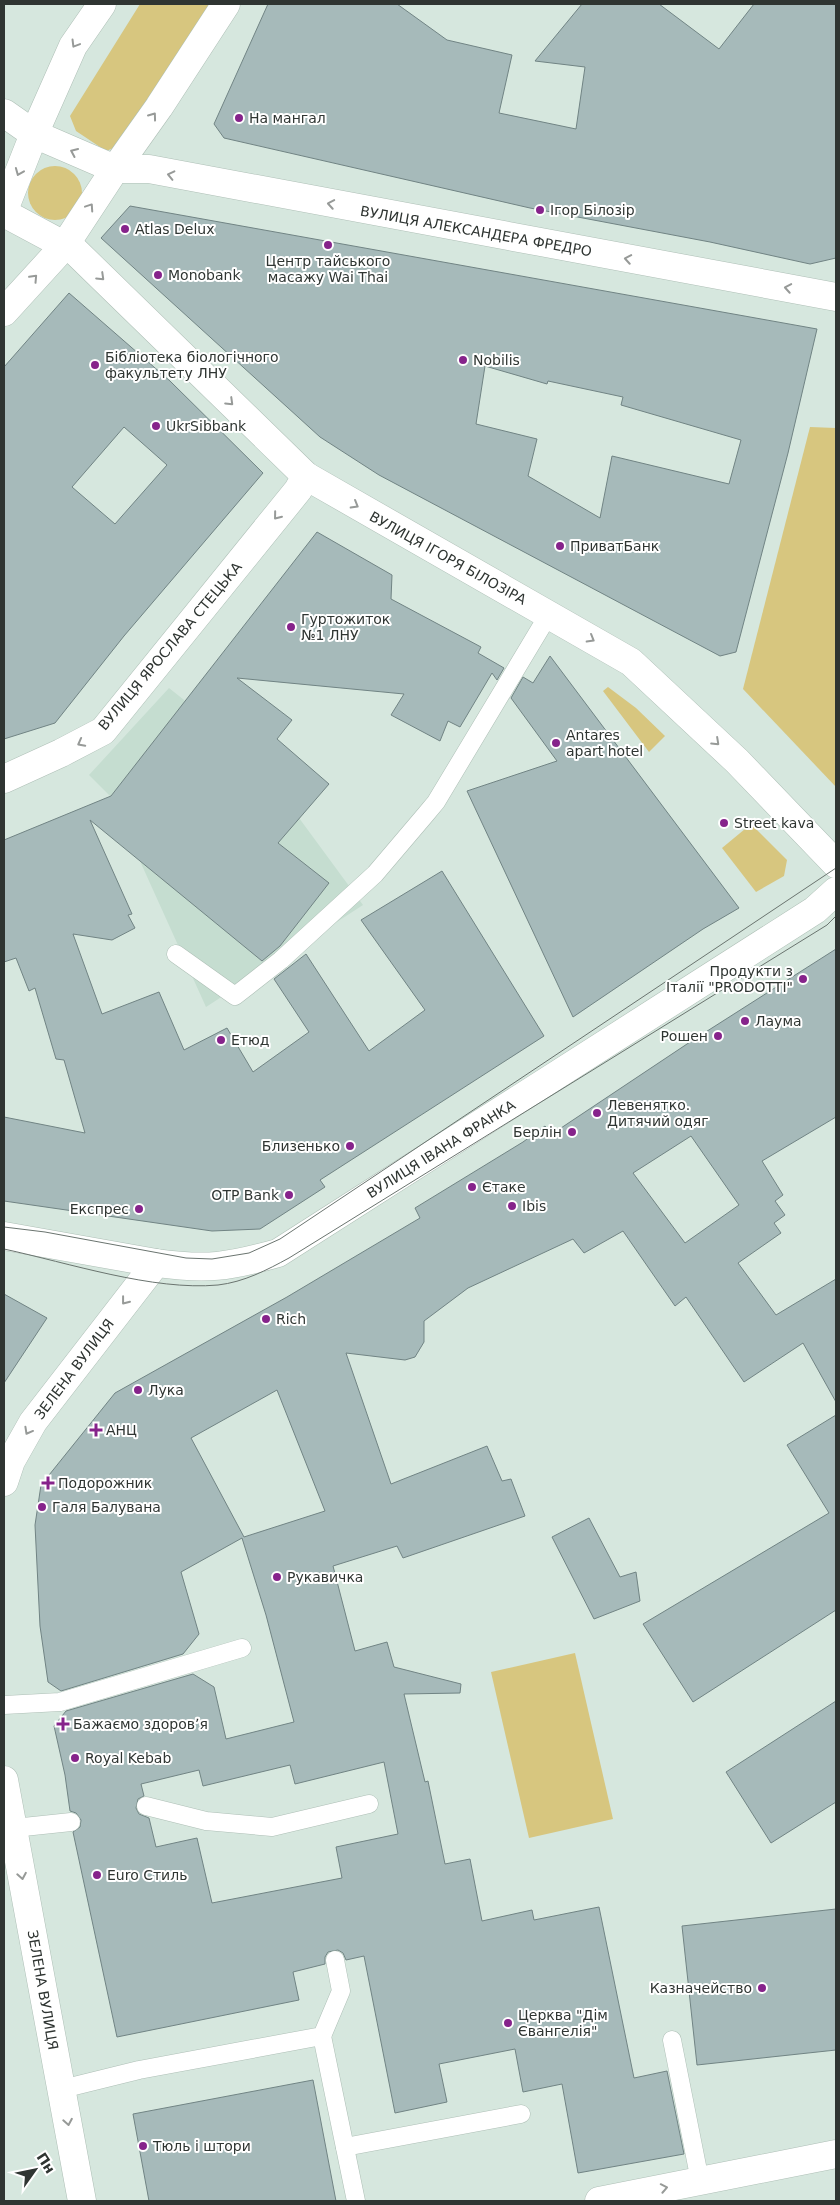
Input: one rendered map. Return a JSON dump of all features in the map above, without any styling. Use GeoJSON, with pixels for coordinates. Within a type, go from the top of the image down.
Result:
{"type":"FeatureCollection","features":[{"type":"Feature","properties":{"kind":"street"},"geometry":{"type":"LineString","coordinates":[[4,211],[34,134],[73,46],[102,4]]}},
{"type":"Feature","properties":{"kind":"street"},"geometry":{"type":"LineString","coordinates":[[4,312],[65,245],[159,107],[226,4]]}},
{"type":"Feature","properties":{"kind":"street"},"geometry":{"type":"LineString","coordinates":[[4,113],[34,134],[115,170]]}},
{"type":"Feature","properties":{"kind":"street","name":"ВУЛИЦЯ АЛЕКСАНДЕРА ФРЕДРО"},"geometry":{"type":"LineString","coordinates":[[115,170],[149,169],[836,297]]}},
{"type":"Feature","properties":{"kind":"street","name":"ВУЛИЦЯ ІГОРЯ БІЛОЗІРА"},"geometry":{"type":"LineString","coordinates":[[4,211],[75,251],[306,476],[630,662],[737,761],[836,864]]}},
{"type":"Feature","properties":{"kind":"street","name":"ВУЛИЦЯ ЯРОСЛАВА СТЕЦЬКА"},"geometry":{"type":"LineString","coordinates":[[4,779],[103,731],[298,490],[306,476]]}},
{"type":"Feature","properties":{"kind":"street","name":"ВУЛИЦЯ ІВАНА ФРАНКА"},"geometry":{"type":"LineString","coordinates":[[4,1236],[156,1263],[195,1268],[220,1267],[278,1253],[815,910],[836,891]]}},
{"type":"Feature","properties":{"kind":"street","name":"ЗЕЛЕНА ВУЛИЦЯ"},"geometry":{"type":"LineString","coordinates":[[4,1482],[11,1461],[33,1422],[156,1263]]}},
{"type":"Feature","properties":{"kind":"street","name":"ЗЕЛЕНА ВУЛИЦЯ"},"geometry":{"type":"LineString","coordinates":[[4,1780],[82,2201]]}},
{"type":"Feature","properties":{"kind":"street"},"geometry":{"type":"LineString","coordinates":[[599,2201],[836,2154]]}},
{"type":"Feature","properties":{"kind":"lane"},"geometry":{"type":"LineString","coordinates":[[176,954],[235,996],[281,960],[375,874],[436,802],[549,614]]}},
{"type":"Feature","properties":{"kind":"lane"},"geometry":{"type":"LineString","coordinates":[[4,1705],[60,1702],[242,1648]]}},
{"type":"Feature","properties":{"kind":"lane"},"geometry":{"type":"LineString","coordinates":[[146,1806],[206,1821],[272,1827],[369,1804]]}},
{"type":"Feature","properties":{"kind":"lane"},"geometry":{"type":"LineString","coordinates":[[14,1828],[71,1822]]}},
{"type":"Feature","properties":{"kind":"lane"},"geometry":{"type":"LineString","coordinates":[[335,1960],[341,1991],[322,2036],[356,2201]]}},
{"type":"Feature","properties":{"kind":"lane"},"geometry":{"type":"LineString","coordinates":[[62,2089],[139,2070],[322,2036]]}},
{"type":"Feature","properties":{"kind":"lane"},"geometry":{"type":"LineString","coordinates":[[672,2040],[700,2181]]}},
{"type":"Feature","properties":{"kind":"lane"},"geometry":{"type":"LineString","coordinates":[[344,2147],[521,2114]]}},
{"type":"Feature","properties":{"kind":"shaded area"},"geometry":{"type":"Polygon","coordinates":[[[140,4],[212,4],[119,146],[106,151],[76,131],[70,116],[140,4]]]}},
{"type":"Feature","properties":{"kind":"shaded area"},"geometry":{"type":"Polygon","coordinates":[[[50,166],[60,166],[70,170],[78,178],[82,193],[78,208],[70,216],[60,220],[50,220],[40,216],[32,208],[28,198],[28,188],[32,178],[40,170],[50,166]]]}},
{"type":"Feature","properties":{"kind":"shaded area"},"geometry":{"type":"Polygon","coordinates":[[[810,427],[836,428],[836,787],[743,689],[810,427]]]}},
{"type":"Feature","properties":{"kind":"shaded area"},"geometry":{"type":"Polygon","coordinates":[[[608,687],[636,708],[665,736],[649,752],[603,691],[608,687]]]}},
{"type":"Feature","properties":{"kind":"shaded area"},"geometry":{"type":"Polygon","coordinates":[[[169,688],[252,754],[363,905],[206,1007],[111,797],[89,775],[169,688]]]}},
{"type":"Feature","properties":{"kind":"shaded area"},"geometry":{"type":"Polygon","coordinates":[[[751,824],[787,860],[784,876],[756,892],[722,848],[751,824]]]}},
{"type":"Feature","properties":{"kind":"shaded area"},"geometry":{"type":"Polygon","coordinates":[[[575,1653],[613,1819],[529,1838],[491,1672],[575,1653]]]}},
{"type":"Feature","properties":{"kind":"building"},"geometry":{"type":"Polygon","coordinates":[[[268,4],[397,4],[447,40],[512,55],[499,113],[576,129],[585,67],[535,61],[582,4],[659,4],[719,49],[754,4],[836,4],[836,258],[810,264],[710,242],[530,208],[224,138],[214,124],[268,4]]]}},
{"type":"Feature","properties":{"kind":"building"},"geometry":{"type":"Polygon","coordinates":[[[130,206],[817,329],[788,453],[736,652],[720,656],[379,475],[320,437],[101,238],[130,206]],[[485,366],[476,424],[537,439],[528,476],[600,518],[612,456],[729,484],[741,440],[621,405],[623,397],[548,381],[547,384],[485,366]]]}},
{"type":"Feature","properties":{"kind":"building"},"geometry":{"type":"Polygon","coordinates":[[[69,293],[170,381],[263,473],[124,636],[55,723],[4,739],[4,367],[69,293]],[[124,427],[72,487],[115,524],[167,465],[124,427]]]}},
{"type":"Feature","properties":{"kind":"building"},"geometry":{"type":"Polygon","coordinates":[[[317,532],[392,575],[391,599],[481,647],[478,653],[504,668],[497,680],[492,673],[460,727],[448,721],[440,741],[391,715],[404,694],[237,678],[292,720],[277,739],[329,784],[278,843],[329,883],[280,946],[262,961],[90,820],[132,914],[128,915],[135,928],[112,940],[73,934],[102,1014],[159,992],[184,1050],[227,1028],[253,1072],[309,1032],[274,979],[306,954],[369,1051],[425,1010],[361,920],[442,871],[544,1036],[320,1180],[325,1187],[260,1229],[212,1231],[4,1201],[4,1117],[85,1133],[64,1060],[56,1059],[35,988],[29,991],[16,958],[4,962],[4,840],[111,796],[317,532]]]}},
{"type":"Feature","properties":{"kind":"building"},"geometry":{"type":"Polygon","coordinates":[[[550,656],[739,908],[703,929],[573,1017],[467,791],[557,761],[511,698],[523,677],[533,683],[550,656]]]}},
{"type":"Feature","properties":{"kind":"building"},"geometry":{"type":"Polygon","coordinates":[[[836,949],[836,1117],[762,1161],[783,1195],[775,1201],[785,1215],[774,1223],[781,1233],[738,1263],[776,1315],[836,1279],[836,1402],[803,1343],[744,1382],[686,1297],[675,1306],[623,1231],[584,1253],[573,1239],[468,1288],[424,1321],[424,1342],[415,1357],[405,1360],[346,1353],[391,1484],[487,1446],[502,1481],[511,1479],[525,1516],[403,1558],[397,1546],[333,1566],[355,1651],[387,1642],[394,1667],[461,1684],[460,1693],[404,1694],[425,1782],[428,1781],[445,1864],[470,1859],[482,1921],[532,1910],[534,1920],[599,1907],[634,2078],[667,2071],[684,2154],[578,2173],[562,2084],[523,2092],[515,2049],[439,2064],[447,2102],[395,2113],[364,1956],[346,1960],[343,1953],[338,1950],[328,1952],[325,1957],[325,1964],[293,1972],[299,2000],[117,2037],[73,1832],[80,1827],[81,1820],[76,1813],[70,1811],[65,1775],[54,1726],[66,1711],[193,1674],[214,1687],[226,1739],[294,1722],[266,1615],[242,1538],[181,1572],[199,1634],[183,1654],[61,1691],[48,1682],[40,1626],[35,1525],[41,1485],[115,1393],[287,1297],[420,1218],[415,1208],[523,1142],[545,1126],[552,1134],[690,1042],[836,949]],[[691,1136],[633,1173],[685,1243],[739,1205],[691,1136]],[[277,1390],[191,1438],[244,1537],[325,1511],[277,1390]],[[384,1762],[295,1784],[290,1765],[203,1786],[199,1770],[141,1784],[144,1796],[138,1799],[136,1808],[139,1814],[149,1818],[156,1847],[197,1838],[212,1903],[342,1878],[336,1847],[398,1834],[384,1762]]]}},
{"type":"Feature","properties":{"kind":"building"},"geometry":{"type":"Polygon","coordinates":[[[4,1294],[47,1318],[4,1383],[4,1294]]]}},
{"type":"Feature","properties":{"kind":"building"},"geometry":{"type":"Polygon","coordinates":[[[836,1415],[836,1610],[693,1702],[643,1624],[829,1513],[787,1445],[836,1415]]]}},
{"type":"Feature","properties":{"kind":"building"},"geometry":{"type":"Polygon","coordinates":[[[589,1518],[620,1577],[636,1572],[640,1601],[594,1619],[552,1537],[589,1518]]]}},
{"type":"Feature","properties":{"kind":"building"},"geometry":{"type":"Polygon","coordinates":[[[836,1701],[836,1802],[771,1843],[726,1772],[836,1701]]]}},
{"type":"Feature","properties":{"kind":"building","name":"Казначейство"},"geometry":{"type":"Polygon","coordinates":[[[836,1909],[836,2050],[697,2065],[682,1926],[836,1909]]]}},
{"type":"Feature","properties":{"kind":"building"},"geometry":{"type":"Polygon","coordinates":[[[313,2080],[336,2201],[149,2201],[133,2114],[313,2080]]]}},
{"type":"Feature","properties":{"kind":"tram line"},"geometry":{"type":"LineString","coordinates":[[4,1227],[45,1232],[186,1258],[212,1259],[249,1253],[280,1239],[836,868]]}},
{"type":"Feature","properties":{"kind":"tram line"},"geometry":{"type":"LineString","coordinates":[[4,1249],[111,1274],[166,1284],[218,1285],[255,1275],[289,1258],[827,925],[836,916]]}},
{"type":"Feature","properties":{"kind":"place","name":"На мангал"},"geometry":{"type":"Point","coordinates":[239,118]}},
{"type":"Feature","properties":{"kind":"place","name":"Ігор Білозір"},"geometry":{"type":"Point","coordinates":[540,210]}},
{"type":"Feature","properties":{"kind":"place","name":"Atlas Delux"},"geometry":{"type":"Point","coordinates":[125,229]}},
{"type":"Feature","properties":{"kind":"place","name":"Центр тайського масажу Wai Thai"},"geometry":{"type":"Point","coordinates":[328,245]}},
{"type":"Feature","properties":{"kind":"place","name":"Monobank"},"geometry":{"type":"Point","coordinates":[158,275]}},
{"type":"Feature","properties":{"kind":"place","name":"Nobilis"},"geometry":{"type":"Point","coordinates":[463,360]}},
{"type":"Feature","properties":{"kind":"place","name":"Бібліотека біологічного факультету ЛНУ"},"geometry":{"type":"Point","coordinates":[95,365]}},
{"type":"Feature","properties":{"kind":"place","name":"UkrSibbank"},"geometry":{"type":"Point","coordinates":[156,426]}},
{"type":"Feature","properties":{"kind":"place","name":"ПриватБанк"},"geometry":{"type":"Point","coordinates":[560,546]}},
{"type":"Feature","properties":{"kind":"place","name":"Гуртожиток №1 ЛНУ"},"geometry":{"type":"Point","coordinates":[291,627]}},
{"type":"Feature","properties":{"kind":"place","name":"Antares apart hotel"},"geometry":{"type":"Point","coordinates":[556,743]}},
{"type":"Feature","properties":{"kind":"place","name":"Street kava"},"geometry":{"type":"Point","coordinates":[724,823]}},
{"type":"Feature","properties":{"kind":"place","name":"Продукти з Італії \"PRODOTTI\""},"geometry":{"type":"Point","coordinates":[803,979]}},
{"type":"Feature","properties":{"kind":"place","name":"Лаума"},"geometry":{"type":"Point","coordinates":[745,1021]}},
{"type":"Feature","properties":{"kind":"place","name":"Рошен"},"geometry":{"type":"Point","coordinates":[718,1036]}},
{"type":"Feature","properties":{"kind":"place","name":"Етюд"},"geometry":{"type":"Point","coordinates":[221,1040]}},
{"type":"Feature","properties":{"kind":"place","name":"Левенятко. Дитячий одяг"},"geometry":{"type":"Point","coordinates":[597,1113]}},
{"type":"Feature","properties":{"kind":"place","name":"Берлін"},"geometry":{"type":"Point","coordinates":[572,1132]}},
{"type":"Feature","properties":{"kind":"place","name":"Близенько"},"geometry":{"type":"Point","coordinates":[350,1146]}},
{"type":"Feature","properties":{"kind":"place","name":"Єтаке"},"geometry":{"type":"Point","coordinates":[472,1187]}},
{"type":"Feature","properties":{"kind":"place","name":"OTP Bank"},"geometry":{"type":"Point","coordinates":[289,1195]}},
{"type":"Feature","properties":{"kind":"place","name":"Ibis"},"geometry":{"type":"Point","coordinates":[512,1206]}},
{"type":"Feature","properties":{"kind":"place","name":"Експрес"},"geometry":{"type":"Point","coordinates":[139,1209]}},
{"type":"Feature","properties":{"kind":"place","name":"Rich"},"geometry":{"type":"Point","coordinates":[266,1319]}},
{"type":"Feature","properties":{"kind":"place","name":"Лука"},"geometry":{"type":"Point","coordinates":[138,1390]}},
{"type":"Feature","properties":{"kind":"place","name":"АНЦ"},"geometry":{"type":"Point","coordinates":[96,1430]}},
{"type":"Feature","properties":{"kind":"place","name":"Подорожник"},"geometry":{"type":"Point","coordinates":[48,1483]}},
{"type":"Feature","properties":{"kind":"place","name":"Галя Балувана"},"geometry":{"type":"Point","coordinates":[42,1507]}},
{"type":"Feature","properties":{"kind":"place","name":"Рукавичка"},"geometry":{"type":"Point","coordinates":[277,1577]}},
{"type":"Feature","properties":{"kind":"place","name":"Бажаємо здоровʼя"},"geometry":{"type":"Point","coordinates":[63,1724]}},
{"type":"Feature","properties":{"kind":"place","name":"Royal Kebab"},"geometry":{"type":"Point","coordinates":[75,1758]}},
{"type":"Feature","properties":{"kind":"place","name":"Euro Стиль"},"geometry":{"type":"Point","coordinates":[97,1875]}},
{"type":"Feature","properties":{"kind":"place","name":"Казначейство"},"geometry":{"type":"Point","coordinates":[762,1988]}},
{"type":"Feature","properties":{"kind":"place","name":"Церква \"Дім Євангелія\""},"geometry":{"type":"Point","coordinates":[508,2023]}},
{"type":"Feature","properties":{"kind":"place","name":"Тюль і штори"},"geometry":{"type":"Point","coordinates":[143,2146]}}]}
